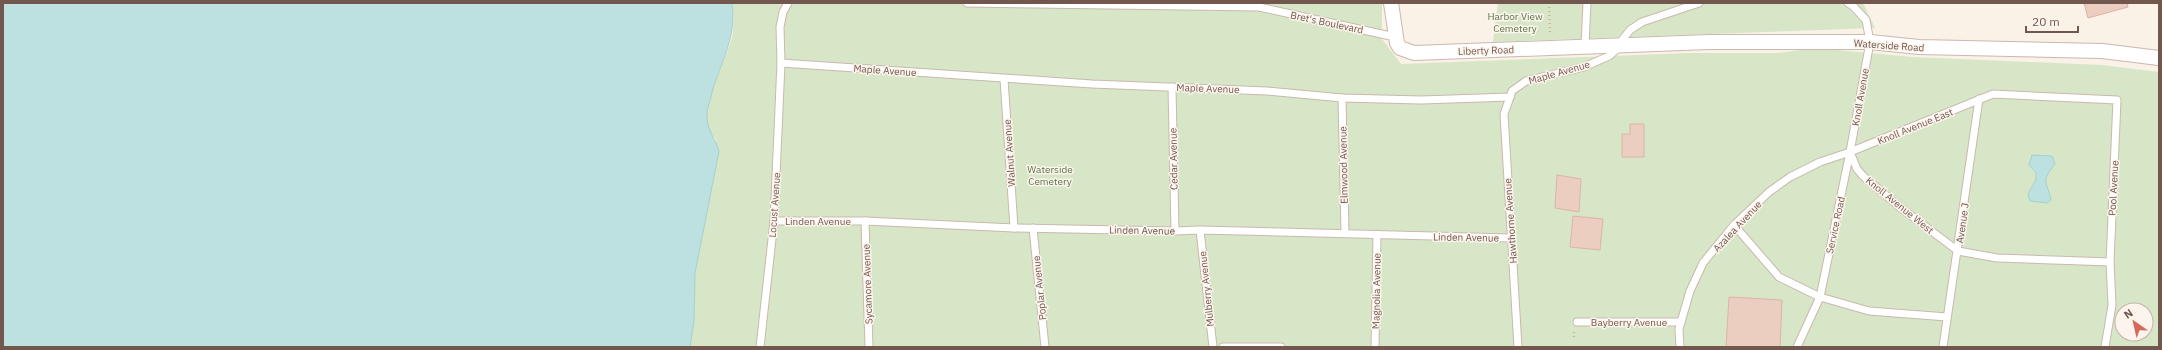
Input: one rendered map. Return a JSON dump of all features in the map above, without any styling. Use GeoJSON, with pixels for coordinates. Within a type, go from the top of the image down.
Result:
{"type":"FeatureCollection","features":[{"type":"Feature","properties":{"kind":"street"},"geometry":{"type":"LineString","coordinates":[[1391,3],[1395,37]]}},
{"type":"Feature","properties":{"kind":"street","name":"Liberty Road"},"geometry":{"type":"LineString","coordinates":[[1395,37],[1400,48],[1414,53],[1618,45]]}},
{"type":"Feature","properties":{"kind":"street","name":"Waterside Road"},"geometry":{"type":"LineString","coordinates":[[1618,45],[1709,42],[1870,42],[1919,47],[2102,51],[2159,58]]}},
{"type":"Feature","properties":{"kind":"lane","name":"Locust Avenue"},"geometry":{"type":"LineString","coordinates":[[760,347],[774,221],[781,63],[780,27],[783,12],[788,3]]}},
{"type":"Feature","properties":{"kind":"lane","name":"Bret's Boulevard"},"geometry":{"type":"LineString","coordinates":[[967,3],[1259,7],[1395,37]]}},
{"type":"Feature","properties":{"kind":"lane"},"geometry":{"type":"LineString","coordinates":[[1586,46],[1587,3]]}},
{"type":"Feature","properties":{"kind":"lane","name":"Maple Avenue"},"geometry":{"type":"LineString","coordinates":[[781,63],[1004,79],[1268,91],[1342,98],[1421,100],[1510,97],[1512,91],[1526,81],[1594,63],[1609,56],[1617,49],[1618,45],[1630,30],[1642,22],[1699,3]]}},
{"type":"Feature","properties":{"kind":"lane"},"geometry":{"type":"LineString","coordinates":[[1848,3],[1853,6],[1866,20],[1870,42]]}},
{"type":"Feature","properties":{"kind":"lane","name":"Knoll Avenue"},"geometry":{"type":"LineString","coordinates":[[1850,152],[1870,42]]}},
{"type":"Feature","properties":{"kind":"lane","name":"Walnut Avenue"},"geometry":{"type":"LineString","coordinates":[[1004,79],[1014,228]]}},
{"type":"Feature","properties":{"kind":"lane","name":"Cedar Avenue"},"geometry":{"type":"LineString","coordinates":[[1172,87],[1175,231]]}},
{"type":"Feature","properties":{"kind":"lane","name":"Pool Avenue"},"geometry":{"type":"LineString","coordinates":[[1979,99],[1993,94],[2117,100],[2110,262]]}},
{"type":"Feature","properties":{"kind":"lane","name":"Hawthorne Avenue"},"geometry":{"type":"LineString","coordinates":[[1510,97],[1504,114],[1510,238],[1518,347]]}},
{"type":"Feature","properties":{"kind":"lane","name":"Elmwood Avenue"},"geometry":{"type":"LineString","coordinates":[[1342,98],[1345,233]]}},
{"type":"Feature","properties":{"kind":"lane","name":"Knoll Avenue East"},"geometry":{"type":"LineString","coordinates":[[1850,152],[1979,99]]}},
{"type":"Feature","properties":{"kind":"lane","name":"Avenue J"},"geometry":{"type":"LineString","coordinates":[[1943,347],[1979,99]]}},
{"type":"Feature","properties":{"kind":"lane","name":"Azalea Avenue"},"geometry":{"type":"LineString","coordinates":[[1680,347],[1679,329],[1690,290],[1703,263],[1734,225],[1770,192],[1790,177],[1820,162],[1850,152]]}},
{"type":"Feature","properties":{"kind":"lane","name":"Knoll Avenue West"},"geometry":{"type":"LineString","coordinates":[[1850,152],[1857,169],[1863,176],[1901,208],[1958,251]]}},
{"type":"Feature","properties":{"kind":"lane","name":"Service Road"},"geometry":{"type":"LineString","coordinates":[[1797,347],[1820,297],[1850,152]]}},
{"type":"Feature","properties":{"kind":"lane","name":"Linden Avenue"},"geometry":{"type":"LineString","coordinates":[[774,221],[865,221],[1014,228],[1175,231],[1200,230],[1510,238]]}},
{"type":"Feature","properties":{"kind":"lane","name":"Sycamore Avenue"},"geometry":{"type":"LineString","coordinates":[[865,221],[869,347]]}},
{"type":"Feature","properties":{"kind":"lane"},"geometry":{"type":"LineString","coordinates":[[1734,225],[1779,277],[1820,297],[1869,311],[1947,317]]}},
{"type":"Feature","properties":{"kind":"lane","name":"Poplar Avenue"},"geometry":{"type":"LineString","coordinates":[[1033,228],[1045,347]]}},
{"type":"Feature","properties":{"kind":"lane","name":"Mulberry Avenue"},"geometry":{"type":"LineString","coordinates":[[1200,230],[1213,347]]}},
{"type":"Feature","properties":{"kind":"lane","name":"Magnolia Avenue"},"geometry":{"type":"LineString","coordinates":[[1375,347],[1376,235]]}},
{"type":"Feature","properties":{"kind":"lane"},"geometry":{"type":"LineString","coordinates":[[1958,251],[1998,258],[2110,262],[2112,305],[2105,347]]}},
{"type":"Feature","properties":{"kind":"lane","name":"Bayberry Avenue"},"geometry":{"type":"LineString","coordinates":[[1577,322],[1681,322]]}},
{"type":"Feature","properties":{"kind":"lane"},"geometry":{"type":"LineString","coordinates":[[1223,347],[1281,347]]}},
{"type":"Feature","properties":{"kind":"path"},"geometry":{"type":"LineString","coordinates":[[1549,3],[1549,32]]}},
{"type":"Feature","properties":{"kind":"green space","name":"Waterside Cemetery"},"geometry":{"type":"Polygon","coordinates":[[[732,3],[1382,3],[1382,39],[1401,64],[1692,53],[1778,53],[1815,48],[1912,57],[2102,65],[2159,72],[2159,347],[690,347],[694,321],[695,273],[711,189],[716,139],[708,129],[706,120],[707,109],[732,37],[732,3]]]}},
{"type":"Feature","properties":{"kind":"green space","name":"Harbor View Cemetery"},"geometry":{"type":"Polygon","coordinates":[[[1498,3],[1863,3],[1875,28],[1493,42],[1498,3]]]}},
{"type":"Feature","properties":{"kind":"water"},"geometry":{"type":"Polygon","coordinates":[[[3,3],[732,3],[733,16],[730,39],[707,112],[708,126],[719,151],[695,273],[694,321],[690,347],[3,347],[3,3]]]}},
{"type":"Feature","properties":{"kind":"water"},"geometry":{"type":"Polygon","coordinates":[[[2032,155],[2052,156],[2055,164],[2046,178],[2051,200],[2047,203],[2030,201],[2028,194],[2036,180],[2036,173],[2029,165],[2032,155]]]}},
{"type":"Feature","properties":{"kind":"building"},"geometry":{"type":"Polygon","coordinates":[[[2084,3],[2127,3],[2128,7],[2088,18],[2084,3]]]}},
{"type":"Feature","properties":{"kind":"building"},"geometry":{"type":"Polygon","coordinates":[[[1630,124],[1644,124],[1644,157],[1622,157],[1622,134],[1630,134],[1630,124]]]}},
{"type":"Feature","properties":{"kind":"building"},"geometry":{"type":"Polygon","coordinates":[[[1557,175],[1581,179],[1579,212],[1555,208],[1557,175]]]}},
{"type":"Feature","properties":{"kind":"building"},"geometry":{"type":"Polygon","coordinates":[[[1573,216],[1603,219],[1600,250],[1570,247],[1573,216]]]}},
{"type":"Feature","properties":{"kind":"building"},"geometry":{"type":"Polygon","coordinates":[[[1729,297],[1782,300],[1780,347],[1726,347],[1729,297]]]}}]}
